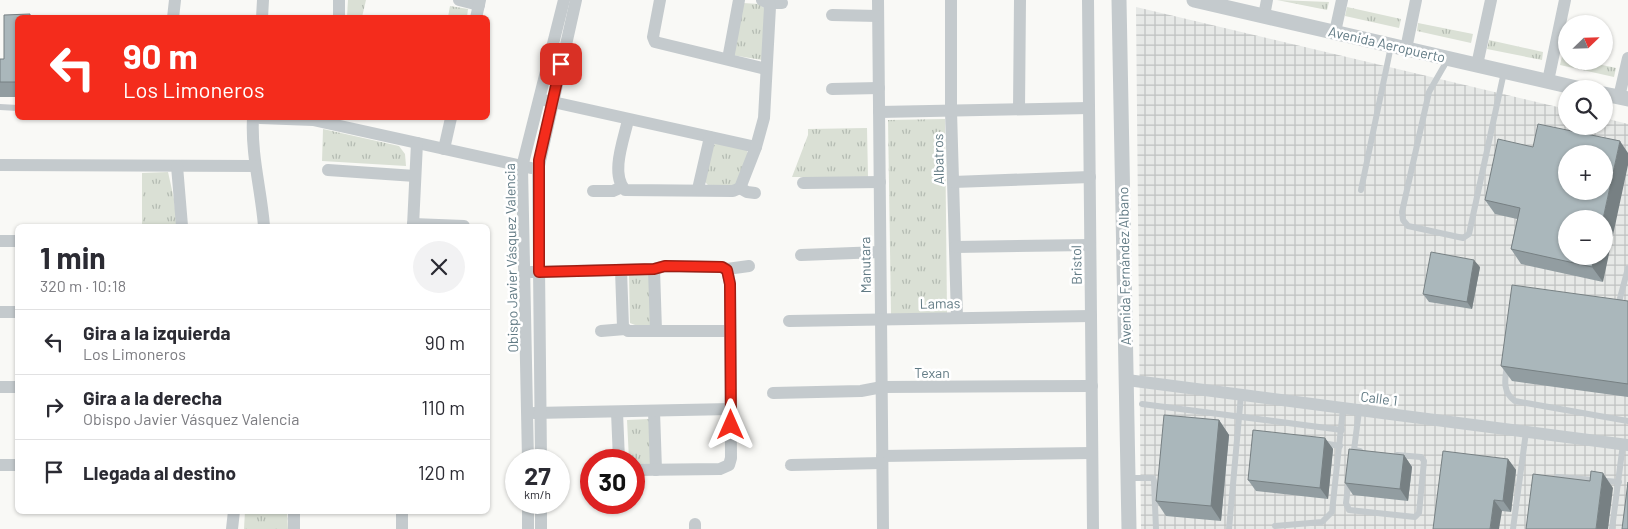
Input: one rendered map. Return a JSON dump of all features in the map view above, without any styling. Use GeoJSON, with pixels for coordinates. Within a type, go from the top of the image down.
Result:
{"type":"FeatureCollection","features":[{"type":"Feature","properties":{"kind":"street"},"geometry":{"type":"LineString","coordinates":[[173,15],[175,0]]}},
{"type":"Feature","properties":{"kind":"street"},"geometry":{"type":"LineString","coordinates":[[262,15],[263,0]]}},
{"type":"Feature","properties":{"kind":"street"},"geometry":{"type":"LineString","coordinates":[[339,0],[339,15]]}},
{"type":"Feature","properties":{"kind":"street"},"geometry":{"type":"LineString","coordinates":[[459,0],[478,7]]}},
{"type":"Feature","properties":{"kind":"street","name":"Obispo Javier Vásquez Valencia"},"geometry":{"type":"LineString","coordinates":[[539,449],[534,413],[532,272],[538,170],[546,100],[564,0]]}},
{"type":"Feature","properties":{"kind":"street","name":"Obispo Javier Vásquez Valencia"},"geometry":{"type":"LineString","coordinates":[[532,272],[522,167],[546,100],[576,0]]}},
{"type":"Feature","properties":{"kind":"street"},"geometry":{"type":"LineString","coordinates":[[660,0],[653,37],[655,42],[766,69]]}},
{"type":"Feature","properties":{"kind":"street"},"geometry":{"type":"LineString","coordinates":[[728,60],[739,0]]}},
{"type":"Feature","properties":{"kind":"street","name":"Manutara"},"geometry":{"type":"LineString","coordinates":[[878,0],[883,529]]}},
{"type":"Feature","properties":{"kind":"street","name":"Albatros"},"geometry":{"type":"LineString","coordinates":[[952,0],[953,182],[957,318]]}},
{"type":"Feature","properties":{"kind":"street"},"geometry":{"type":"LineString","coordinates":[[1020,0],[1020,109]]}},
{"type":"Feature","properties":{"kind":"street","name":"Bristol"},"geometry":{"type":"LineString","coordinates":[[1088,0],[1093,529]]}},
{"type":"Feature","properties":{"kind":"street","name":"Avenida Aeropuerto"},"geometry":{"type":"LineString","coordinates":[[1194,0],[1558,83]]}},
{"type":"Feature","properties":{"kind":"street"},"geometry":{"type":"LineString","coordinates":[[1264,16],[1267,0]]}},
{"type":"Feature","properties":{"kind":"street"},"geometry":{"type":"LineString","coordinates":[[1335,32],[1342,0]]}},
{"type":"Feature","properties":{"kind":"street"},"geometry":{"type":"LineString","coordinates":[[1399,47],[1416,0]]}},
{"type":"Feature","properties":{"kind":"street"},"geometry":{"type":"LineString","coordinates":[[1476,65],[1491,0]]}},
{"type":"Feature","properties":{"kind":"street"},"geometry":{"type":"LineString","coordinates":[[1548,81],[1566,0]]}},
{"type":"Feature","properties":{"kind":"street","name":"Avenida Fernández Albano"},"geometry":{"type":"LineString","coordinates":[[1118,1],[1129,529]]}},
{"type":"Feature","properties":{"kind":"street"},"geometry":{"type":"LineString","coordinates":[[628,120],[618,173],[622,187],[630,192],[732,191],[740,188],[756,147],[764,118],[770,7],[765,2]]}},
{"type":"Feature","properties":{"kind":"street"},"geometry":{"type":"LineString","coordinates":[[765,2],[782,3]]}},
{"type":"Feature","properties":{"kind":"street"},"geometry":{"type":"LineString","coordinates":[[832,16],[878,16]]}},
{"type":"Feature","properties":{"kind":"street"},"geometry":{"type":"LineString","coordinates":[[1623,98],[1628,58]]}},
{"type":"Feature","properties":{"kind":"street"},"geometry":{"type":"LineString","coordinates":[[832,89],[878,88]]}},
{"type":"Feature","properties":{"kind":"street"},"geometry":{"type":"LineString","coordinates":[[546,100],[628,120],[643,121],[756,147]]}},
{"type":"Feature","properties":{"kind":"street"},"geometry":{"type":"LineString","coordinates":[[879,112],[1089,108]]}},
{"type":"Feature","properties":{"kind":"street"},"geometry":{"type":"LineString","coordinates":[[253,120],[252,144],[262,200],[264,224]]}},
{"type":"Feature","properties":{"kind":"street"},"geometry":{"type":"LineString","coordinates":[[313,120],[538,170]]}},
{"type":"Feature","properties":{"kind":"street"},"geometry":{"type":"LineString","coordinates":[[444,150],[451,120]]}},
{"type":"Feature","properties":{"kind":"street"},"geometry":{"type":"LineString","coordinates":[[698,190],[710,137]]}},
{"type":"Feature","properties":{"kind":"street"},"geometry":{"type":"LineString","coordinates":[[413,224],[417,143]]}},
{"type":"Feature","properties":{"kind":"street"},"geometry":{"type":"LineString","coordinates":[[0,165],[255,166]]}},
{"type":"Feature","properties":{"kind":"street"},"geometry":{"type":"LineString","coordinates":[[177,166],[182,224]]}},
{"type":"Feature","properties":{"kind":"street"},"geometry":{"type":"LineString","coordinates":[[328,170],[415,176]]}},
{"type":"Feature","properties":{"kind":"street"},"geometry":{"type":"LineString","coordinates":[[953,182],[1090,177]]}},
{"type":"Feature","properties":{"kind":"street"},"geometry":{"type":"LineString","coordinates":[[803,183],[880,182]]}},
{"type":"Feature","properties":{"kind":"street"},"geometry":{"type":"LineString","coordinates":[[593,191],[613,191],[622,187]]}},
{"type":"Feature","properties":{"kind":"street"},"geometry":{"type":"LineString","coordinates":[[740,188],[746,192],[755,193]]}},
{"type":"Feature","properties":{"kind":"street"},"geometry":{"type":"LineString","coordinates":[[0,241],[15,241]]}},
{"type":"Feature","properties":{"kind":"street"},"geometry":{"type":"LineString","coordinates":[[955,247],[1090,245]]}},
{"type":"Feature","properties":{"kind":"street"},"geometry":{"type":"LineString","coordinates":[[801,255],[880,252]]}},
{"type":"Feature","properties":{"kind":"street"},"geometry":{"type":"LineString","coordinates":[[532,272],[654,269],[665,266],[722,267],[727,270],[749,266]]}},
{"type":"Feature","properties":{"kind":"street"},"geometry":{"type":"LineString","coordinates":[[654,269],[656,331]]}},
{"type":"Feature","properties":{"kind":"street"},"geometry":{"type":"LineString","coordinates":[[621,270],[625,329]]}},
{"type":"Feature","properties":{"kind":"street"},"geometry":{"type":"LineString","coordinates":[[645,470],[720,469],[729,464],[731,409],[730,284],[727,270]]}},
{"type":"Feature","properties":{"kind":"street"},"geometry":{"type":"LineString","coordinates":[[0,312],[15,312]]}},
{"type":"Feature","properties":{"kind":"street","name":"Lamas"},"geometry":{"type":"LineString","coordinates":[[789,320],[1091,316]]}},
{"type":"Feature","properties":{"kind":"street"},"geometry":{"type":"LineString","coordinates":[[601,331],[625,329],[729,331]]}},
{"type":"Feature","properties":{"kind":"street","name":"Calle 1"},"geometry":{"type":"LineString","coordinates":[[1127,380],[1626,444]]}},
{"type":"Feature","properties":{"kind":"street","name":"Texan"},"geometry":{"type":"LineString","coordinates":[[773,393],[861,391],[882,387],[1092,386]]}},
{"type":"Feature","properties":{"kind":"street"},"geometry":{"type":"LineString","coordinates":[[0,387],[15,387]]}},
{"type":"Feature","properties":{"kind":"street"},"geometry":{"type":"LineString","coordinates":[[534,413],[731,409]]}},
{"type":"Feature","properties":{"kind":"street"},"geometry":{"type":"LineString","coordinates":[[654,411],[656,470]]}},
{"type":"Feature","properties":{"kind":"street"},"geometry":{"type":"LineString","coordinates":[[617,412],[619,449]]}},
{"type":"Feature","properties":{"kind":"street","name":"Obispo Javier Vásquez Valencia"},"geometry":{"type":"LineString","coordinates":[[529,449],[534,413]]}},
{"type":"Feature","properties":{"kind":"street"},"geometry":{"type":"LineString","coordinates":[[791,465],[882,459],[1092,453]]}},
{"type":"Feature","properties":{"kind":"street"},"geometry":{"type":"LineString","coordinates":[[0,464],[15,465]]}},
{"type":"Feature","properties":{"kind":"street"},"geometry":{"type":"LineString","coordinates":[[232,529],[234,514]]}},
{"type":"Feature","properties":{"kind":"street"},"geometry":{"type":"LineString","coordinates":[[294,514],[294,529]]}},
{"type":"Feature","properties":{"kind":"street"},"geometry":{"type":"LineString","coordinates":[[402,514],[402,529]]}},
{"type":"Feature","properties":{"kind":"street"},"geometry":{"type":"LineString","coordinates":[[528,514],[528,529]]}},
{"type":"Feature","properties":{"kind":"street"},"geometry":{"type":"LineString","coordinates":[[541,514],[541,529]]}},
{"type":"Feature","properties":{"kind":"lane"},"geometry":{"type":"LineString","coordinates":[[1361,190],[1399,47]]}},
{"type":"Feature","properties":{"kind":"lane"},"geometry":{"type":"LineString","coordinates":[[1448,58],[1429,92],[1402,212],[1403,220],[1408,226],[1463,238],[1469,234],[1504,71]]}},
{"type":"Feature","properties":{"kind":"lane"},"geometry":{"type":"LineString","coordinates":[[0,107],[15,108]]}},
{"type":"Feature","properties":{"kind":"lane"},"geometry":{"type":"LineString","coordinates":[[1619,302],[1628,268]]}},
{"type":"Feature","properties":{"kind":"lane"},"geometry":{"type":"LineString","coordinates":[[1610,301],[1628,303]]}},
{"type":"Feature","properties":{"kind":"lane"},"geometry":{"type":"LineString","coordinates":[[1508,357],[1505,386],[1508,396],[1515,401],[1628,421]]}},
{"type":"Feature","properties":{"kind":"lane"},"geometry":{"type":"LineString","coordinates":[[1229,529],[1241,395]]}},
{"type":"Feature","properties":{"kind":"lane"},"geometry":{"type":"LineString","coordinates":[[1142,404],[1342,430]]}},
{"type":"Feature","properties":{"kind":"lane"},"geometry":{"type":"LineString","coordinates":[[1275,526],[1322,522],[1332,512],[1342,430],[1342,408]]}},
{"type":"Feature","properties":{"kind":"lane"},"geometry":{"type":"LineString","coordinates":[[1352,459],[1359,411]]}},
{"type":"Feature","properties":{"kind":"lane"},"geometry":{"type":"LineString","coordinates":[[1513,529],[1526,432]]}},
{"type":"Feature","properties":{"kind":"lane"},"geometry":{"type":"LineString","coordinates":[[1313,442],[1340,446]]}},
{"type":"Feature","properties":{"kind":"lane"},"geometry":{"type":"LineString","coordinates":[[1612,529],[1618,482],[1626,444]]}},
{"type":"Feature","properties":{"kind":"lane"},"geometry":{"type":"LineString","coordinates":[[1354,450],[1363,451]]}},
{"type":"Feature","properties":{"kind":"lane"},"geometry":{"type":"LineString","coordinates":[[1351,468],[1346,503],[1349,510],[1415,517],[1419,513],[1424,461],[1421,457],[1392,454]]}},
{"type":"Feature","properties":{"kind":"lane"},"geometry":{"type":"LineString","coordinates":[[1552,477],[1618,482]]}},
{"type":"Feature","properties":{"kind":"lane"},"geometry":{"type":"LineString","coordinates":[[1128,478],[1153,478],[1156,529]]}},
{"type":"Feature","properties":{"kind":"shaded area"},"geometry":{"type":"Polygon","coordinates":[[[1136,7],[1558,107],[1558,135],[1613,135],[1613,120],[1628,124],[1628,529],[1141,529],[1136,7]]]}},
{"type":"Feature","properties":{"kind":"green space"},"geometry":{"type":"Polygon","coordinates":[[[348,0],[366,0],[362,15],[347,15],[348,0]]]}},
{"type":"Feature","properties":{"kind":"green space"},"geometry":{"type":"Polygon","coordinates":[[[1277,0],[1329,2],[1327,10],[1277,0]]]}},
{"type":"Feature","properties":{"kind":"green space"},"geometry":{"type":"Polygon","coordinates":[[[743,3],[759,4],[765,9],[762,60],[732,55],[743,3]]]}},
{"type":"Feature","properties":{"kind":"green space"},"geometry":{"type":"Polygon","coordinates":[[[450,6],[468,9],[467,15],[448,15],[450,6]]]}},
{"type":"Feature","properties":{"kind":"green space"},"geometry":{"type":"Polygon","coordinates":[[[1347,7],[1401,19],[1399,28],[1345,16],[1347,7]]]}},
{"type":"Feature","properties":{"kind":"green space"},"geometry":{"type":"Polygon","coordinates":[[[1418,23],[1473,34],[1471,43],[1417,31],[1418,23]]]}},
{"type":"Feature","properties":{"kind":"green space"},"geometry":{"type":"Polygon","coordinates":[[[1489,40],[1543,52],[1542,60],[1487,49],[1489,40]]]}},
{"type":"Feature","properties":{"kind":"green space"},"geometry":{"type":"Polygon","coordinates":[[[1613,67],[1616,68],[1614,77],[1582,70],[1613,70],[1613,67]]]}},
{"type":"Feature","properties":{"kind":"green space"},"geometry":{"type":"Polygon","coordinates":[[[945,119],[947,313],[891,314],[888,120],[945,119]]]}},
{"type":"Feature","properties":{"kind":"green space"},"geometry":{"type":"Polygon","coordinates":[[[867,128],[868,177],[792,177],[808,135],[808,129],[867,128]]]}},
{"type":"Feature","properties":{"kind":"green space"},"geometry":{"type":"Polygon","coordinates":[[[323,129],[399,146],[405,154],[406,166],[322,161],[323,129]]]}},
{"type":"Feature","properties":{"kind":"green space"},"geometry":{"type":"Polygon","coordinates":[[[720,141],[746,148],[749,156],[737,183],[728,186],[709,186],[703,180],[711,147],[720,141]]]}},
{"type":"Feature","properties":{"kind":"green space"},"geometry":{"type":"Polygon","coordinates":[[[168,172],[177,224],[142,224],[142,173],[168,172]]]}},
{"type":"Feature","properties":{"kind":"green space"},"geometry":{"type":"Polygon","coordinates":[[[649,274],[651,325],[635,325],[630,323],[629,275],[649,274]]]}},
{"type":"Feature","properties":{"kind":"green space"},"geometry":{"type":"Polygon","coordinates":[[[649,419],[652,467],[645,467],[645,449],[628,449],[627,420],[649,419]]]}},
{"type":"Feature","properties":{"kind":"green space"},"geometry":{"type":"Polygon","coordinates":[[[245,514],[287,514],[288,529],[244,529],[245,514]]]}},
{"type":"Feature","properties":{"kind":"building"},"geometry":{"type":"Polygon","coordinates":[[[30,14],[15,15],[15,82],[0,82],[0,59],[4,59],[4,15],[30,14]]]}},
{"type":"Feature","properties":{"kind":"building"},"geometry":{"type":"Polygon","coordinates":[[[1538,124],[1558,128],[1558,135],[1591,135],[1620,141],[1613,173],[1613,145],[1558,145],[1558,200],[1607,200],[1605,210],[1558,210],[1558,259],[1511,249],[1520,208],[1485,200],[1498,139],[1533,147],[1538,124]]]}},
{"type":"Feature","properties":{"kind":"building"},"geometry":{"type":"Polygon","coordinates":[[[1431,252],[1474,260],[1467,302],[1423,294],[1431,252]]]}},
{"type":"Feature","properties":{"kind":"building"},"geometry":{"type":"Polygon","coordinates":[[[1512,285],[1628,301],[1628,384],[1501,366],[1512,285]]]}},
{"type":"Feature","properties":{"kind":"building"},"geometry":{"type":"Polygon","coordinates":[[[1164,415],[1219,420],[1211,506],[1156,501],[1164,415]]]}},
{"type":"Feature","properties":{"kind":"building"},"geometry":{"type":"Polygon","coordinates":[[[1253,430],[1325,438],[1320,488],[1248,480],[1253,430]]]}},
{"type":"Feature","properties":{"kind":"building"},"geometry":{"type":"Polygon","coordinates":[[[1349,449],[1404,455],[1400,489],[1345,483],[1349,449]]]}},
{"type":"Feature","properties":{"kind":"building"},"geometry":{"type":"Polygon","coordinates":[[[1443,451],[1508,459],[1503,501],[1494,500],[1490,529],[1433,529],[1443,451]]]}},
{"type":"Feature","properties":{"kind":"building"},"geometry":{"type":"Polygon","coordinates":[[[1591,471],[1603,473],[1596,529],[1526,529],[1533,474],[1590,481],[1591,471]]]}},
{"type":"Feature","properties":{"kind":"building"},"geometry":{"type":"Polygon","coordinates":[[[1628,482],[1628,529],[1622,529],[1628,482]]]}},
{"type":"Feature","properties":{"kind":"route"},"geometry":{"type":"LineString","coordinates":[[561,64],[539,160],[537,182],[539,272],[654,269],[665,266],[722,267],[727,270],[730,284],[731,425]]}}]}
